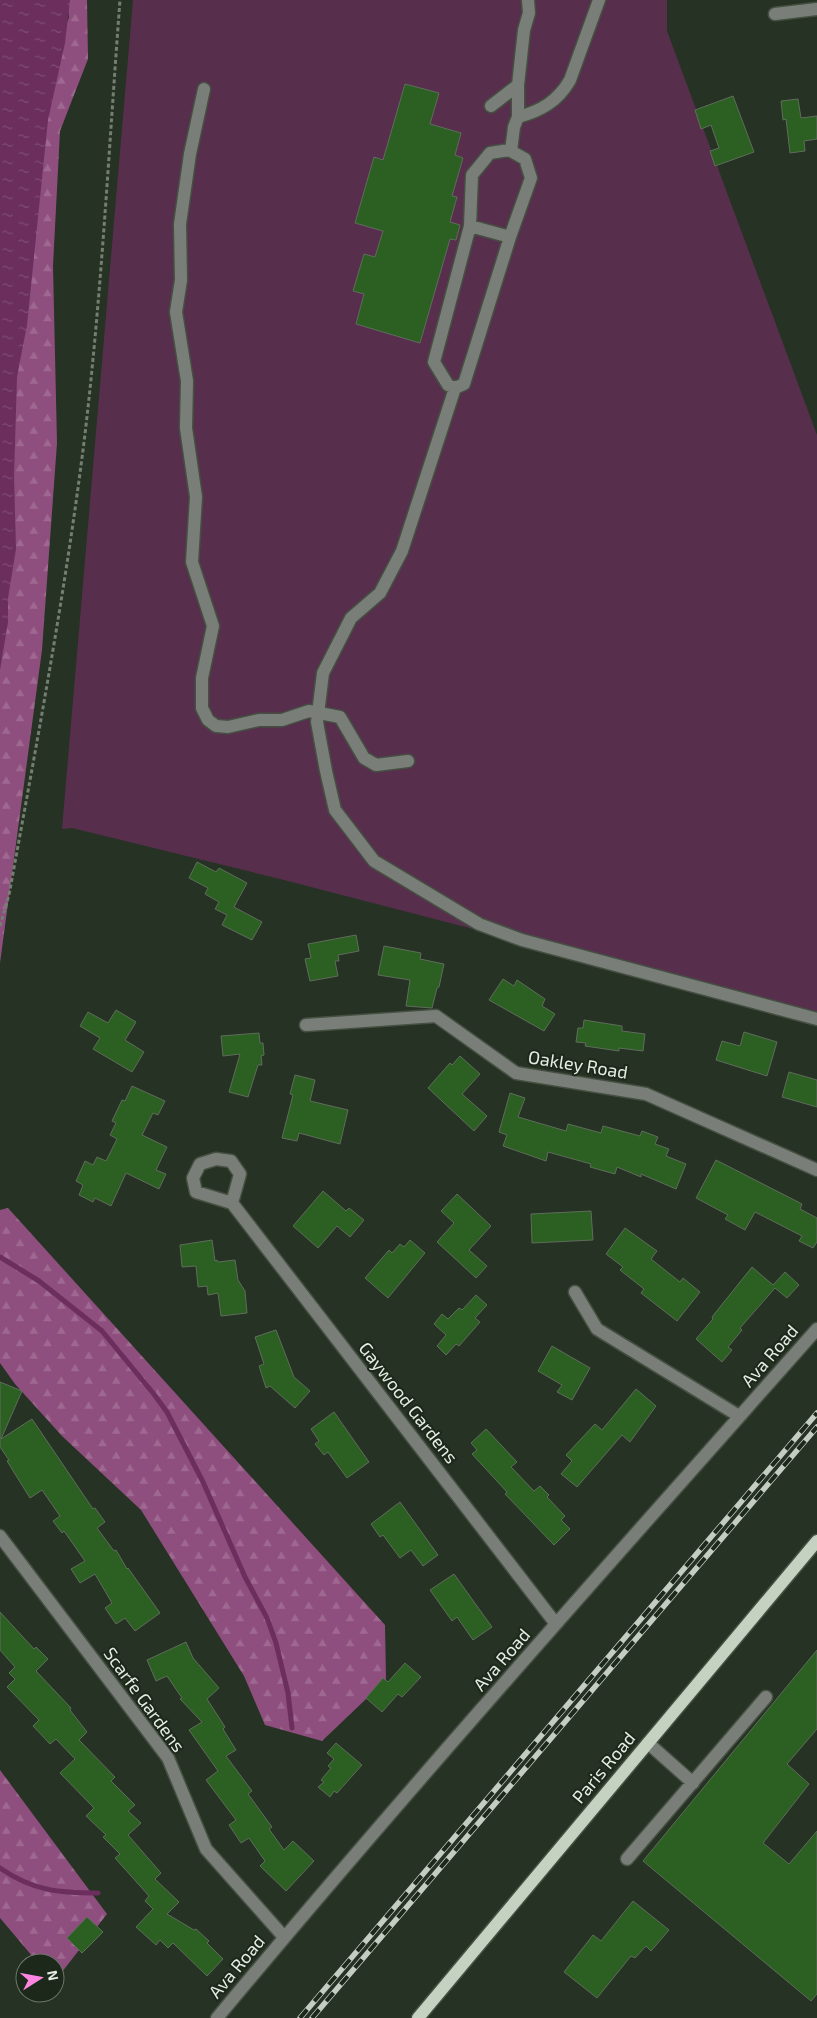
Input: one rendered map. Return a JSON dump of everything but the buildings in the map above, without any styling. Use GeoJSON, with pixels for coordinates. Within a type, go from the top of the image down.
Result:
{"type":"FeatureCollection","features":[{"type":"Feature","properties":{"kind":"main road","name":"Paris Road"},"geometry":{"type":"LineString","coordinates":[[418,2018],[817,1541]]}},
{"type":"Feature","properties":{"kind":"street"},"geometry":{"type":"LineString","coordinates":[[511,151],[514,127],[518,117],[518,85],[524,30],[529,14],[528,0]]}},
{"type":"Feature","properties":{"kind":"street"},"geometry":{"type":"LineString","coordinates":[[518,117],[541,110],[555,101],[564,91],[570,80],[595,3]]}},
{"type":"Feature","properties":{"kind":"street"},"geometry":{"type":"LineString","coordinates":[[775,14],[817,9]]}},
{"type":"Feature","properties":{"kind":"street"},"geometry":{"type":"LineString","coordinates":[[490,106],[518,85]]}},
{"type":"Feature","properties":{"kind":"street"},"geometry":{"type":"LineString","coordinates":[[204,89],[190,154],[180,224],[180,280],[176,312],[187,381],[186,428],[196,497],[192,562],[213,626],[202,678],[202,708],[208,720],[216,726],[228,727],[260,720],[282,720],[309,711],[340,716],[364,758],[376,765],[408,761]]}},
{"type":"Feature","properties":{"kind":"street"},"geometry":{"type":"LineString","coordinates":[[511,151],[525,159],[531,178],[510,237],[464,384],[455,388],[448,385],[434,362],[470,226],[472,175],[490,152],[511,151]]}},
{"type":"Feature","properties":{"kind":"street"},"geometry":{"type":"LineString","coordinates":[[470,226],[510,237]]}},
{"type":"Feature","properties":{"kind":"street"},"geometry":{"type":"LineString","coordinates":[[455,388],[402,551],[380,593],[351,618],[323,673],[318,722],[324,761],[336,810],[374,861],[479,924],[522,940],[817,1018]]}},
{"type":"Feature","properties":{"kind":"street","name":"Oakley Road"},"geometry":{"type":"LineString","coordinates":[[306,1025],[436,1016],[516,1073],[646,1094],[817,1170]]}},
{"type":"Feature","properties":{"kind":"street","name":"Gaywood Gardens"},"geometry":{"type":"LineString","coordinates":[[232,1203],[556,1624]]}},
{"type":"Feature","properties":{"kind":"street"},"geometry":{"type":"LineString","coordinates":[[575,1292],[597,1329],[739,1416]]}},
{"type":"Feature","properties":{"kind":"street","name":"Ava Road"},"geometry":{"type":"LineString","coordinates":[[217,2018],[556,1624],[817,1329]]}},
{"type":"Feature","properties":{"kind":"street","name":"Scarfe Gardens"},"geometry":{"type":"LineString","coordinates":[[0,1536],[168,1758],[206,1849],[284,1938]]}},
{"type":"Feature","properties":{"kind":"street"},"geometry":{"type":"LineString","coordinates":[[627,1859],[766,1697]]}},
{"type":"Feature","properties":{"kind":"street"},"geometry":{"type":"LineString","coordinates":[[648,1743],[693,1783]]}},
{"type":"Feature","properties":{"kind":"path"},"geometry":{"type":"LineString","coordinates":[[0,926],[9,895],[65,584],[85,432],[101,260],[120,0]]}},
{"type":"Feature","properties":{"kind":"shaded area"},"geometry":{"type":"Polygon","coordinates":[[[133,0],[667,0],[667,31],[817,435],[817,1018],[280,879],[72,828],[62,829],[133,0]]]}},
{"type":"Feature","properties":{"kind":"green space"},"geometry":{"type":"Polygon","coordinates":[[[67,0],[87,0],[88,59],[60,131],[53,266],[57,443],[42,650],[0,963],[0,574],[27,219],[46,87],[69,17],[67,0]]]}},
{"type":"Feature","properties":{"kind":"green space"},"geometry":{"type":"Polygon","coordinates":[[[8,1208],[385,1625],[386,1680],[322,1741],[265,1725],[244,1676],[141,1510],[62,1436],[15,1384],[0,1363],[0,1210],[8,1208]]]}},
{"type":"Feature","properties":{"kind":"green space"},"geometry":{"type":"Polygon","coordinates":[[[0,1770],[107,1914],[65,1968],[65,1953],[30,1953],[0,1918],[0,1770]]]}},
{"type":"Feature","properties":{"kind":"water"},"geometry":{"type":"Polygon","coordinates":[[[0,0],[70,0],[65,43],[48,120],[27,325],[17,377],[14,476],[16,549],[8,598],[8,622],[0,670],[0,0]]]}},
{"type":"Feature","properties":{"kind":"waterway"},"geometry":{"type":"LineString","coordinates":[[0,1257],[39,1281],[102,1331],[167,1412],[203,1482],[245,1577],[267,1618],[276,1643],[288,1693],[292,1728]]}},
{"type":"Feature","properties":{"kind":"waterway"},"geometry":{"type":"LineString","coordinates":[[0,1868],[12,1876],[35,1886],[59,1891],[98,1893]]}},
{"type":"Feature","properties":{"kind":"railway"},"geometry":{"type":"LineString","coordinates":[[300,2018],[817,1413]]}},
{"type":"Feature","properties":{"kind":"railway"},"geometry":{"type":"LineString","coordinates":[[312,2018],[817,1427]]}}]}
